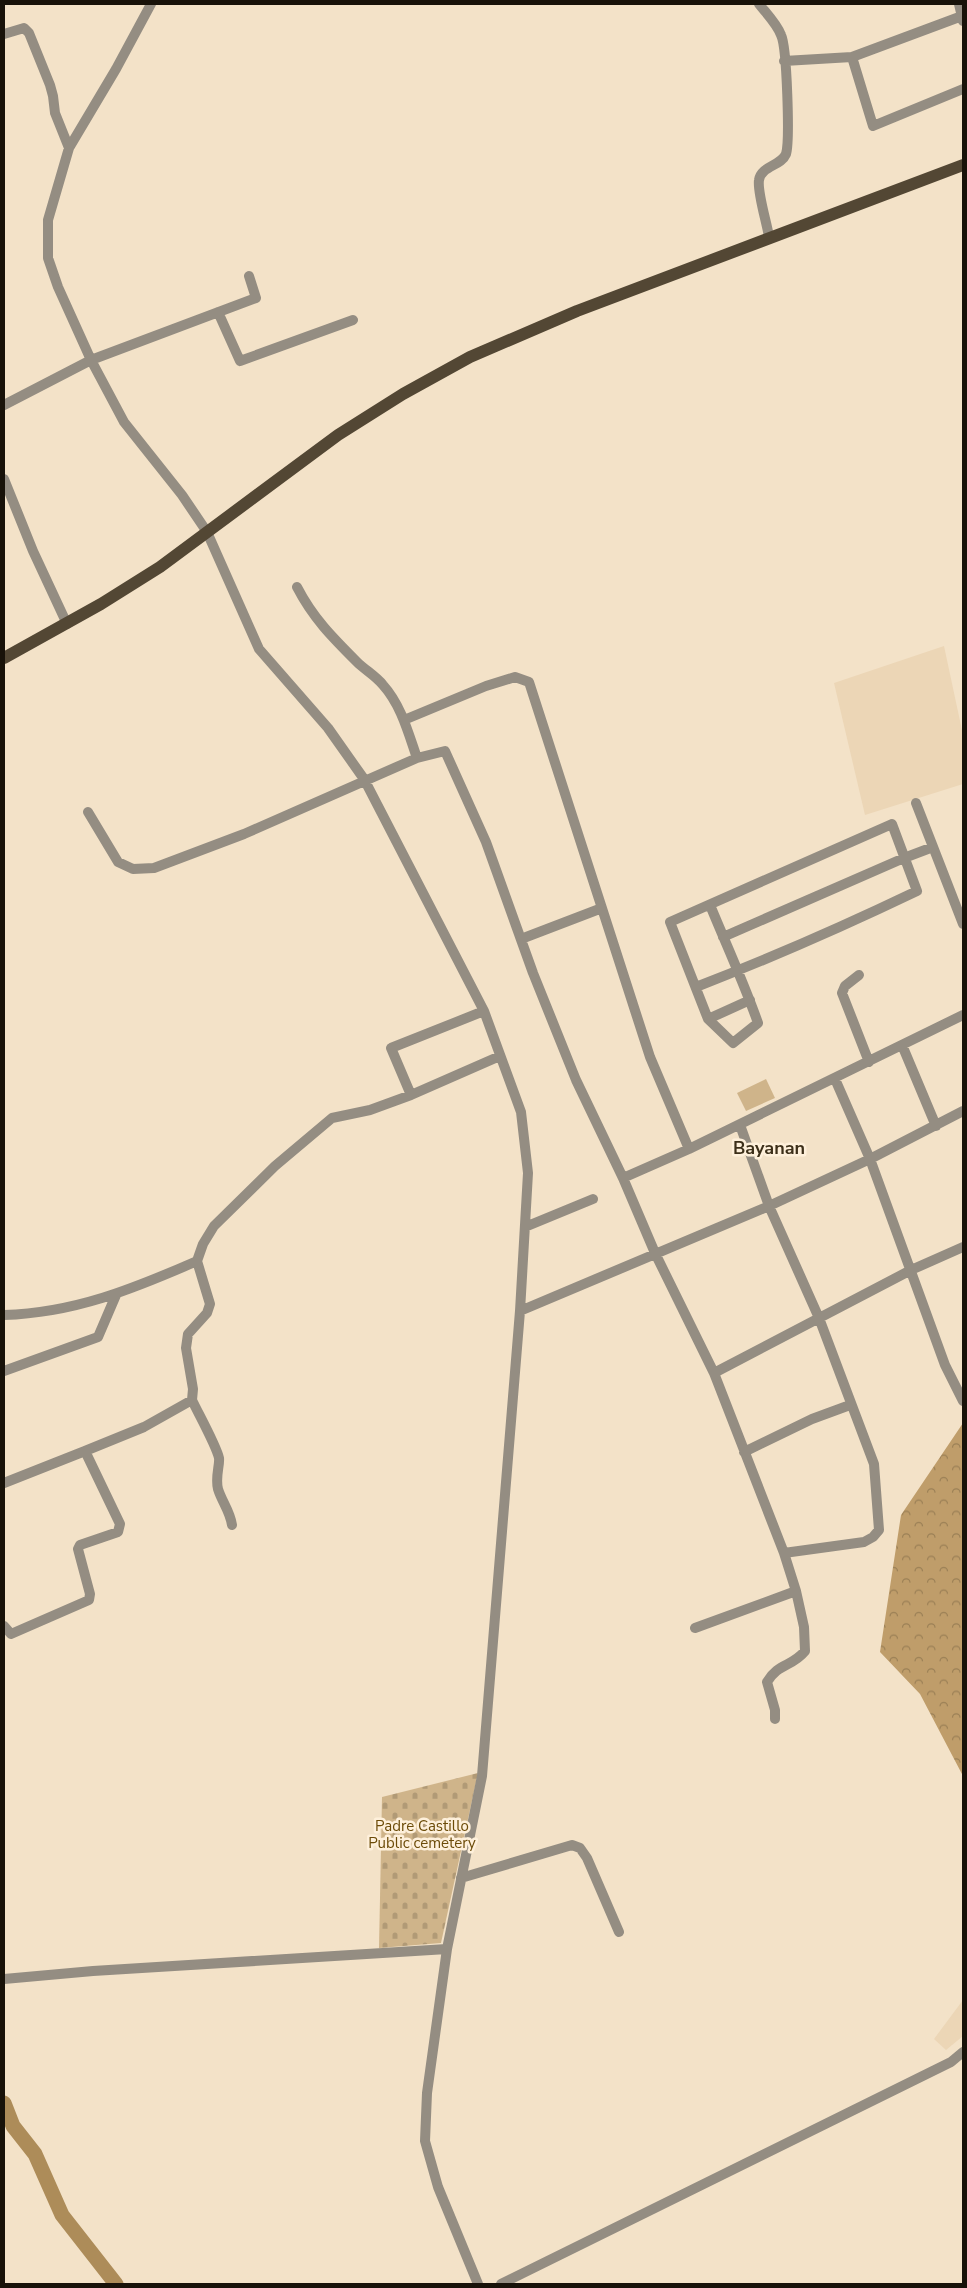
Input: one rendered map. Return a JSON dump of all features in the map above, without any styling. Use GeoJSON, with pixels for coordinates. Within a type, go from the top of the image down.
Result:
{"type":"FeatureCollection","features":[{"type":"Feature","properties":{"kind":"main road"},"geometry":{"type":"LineString","coordinates":[[4,658],[68,624],[160,567],[338,435],[436,374],[541,325],[963,165]]}},
{"type":"Feature","properties":{"kind":"street"},"geometry":{"type":"LineString","coordinates":[[150,4],[116,69],[69,148],[48,220],[48,258],[58,287],[91,360],[124,422],[182,495],[207,532],[258,649],[328,728],[364,779],[484,1011],[520,1112],[528,1173],[525,1227],[520,1311],[482,1776],[446,1949],[426,2093],[425,2141],[438,2187],[478,2284]]}},
{"type":"Feature","properties":{"kind":"street"},"geometry":{"type":"LineString","coordinates":[[759,4],[781,34],[789,121],[786,153],[783,159],[764,171],[759,182],[769,237]]}},
{"type":"Feature","properties":{"kind":"street"},"geometry":{"type":"LineString","coordinates":[[784,61],[852,57],[962,19],[959,4]]}},
{"type":"Feature","properties":{"kind":"street"},"geometry":{"type":"LineString","coordinates":[[4,34],[24,28],[28,33],[54,96],[54,113],[69,148]]}},
{"type":"Feature","properties":{"kind":"street"},"geometry":{"type":"LineString","coordinates":[[852,57],[873,126],[963,89]]}},
{"type":"Feature","properties":{"kind":"street"},"geometry":{"type":"LineString","coordinates":[[4,405],[91,360],[256,298],[249,276]]}},
{"type":"Feature","properties":{"kind":"street"},"geometry":{"type":"LineString","coordinates":[[218,312],[240,361],[354,320]]}},
{"type":"Feature","properties":{"kind":"street"},"geometry":{"type":"LineString","coordinates":[[4,479],[33,551],[68,624]]}},
{"type":"Feature","properties":{"kind":"street"},"geometry":{"type":"LineString","coordinates":[[297,587],[310,613],[358,663],[383,684],[404,720],[417,758]]}},
{"type":"Feature","properties":{"kind":"street"},"geometry":{"type":"LineString","coordinates":[[404,720],[486,686],[515,677],[529,682],[650,1056],[689,1149]]}},
{"type":"Feature","properties":{"kind":"street"},"geometry":{"type":"LineString","coordinates":[[88,812],[118,862],[133,869],[154,868],[244,834],[364,779],[417,758],[445,751],[486,842],[521,940],[576,1080],[714,1373],[784,1553],[796,1591],[804,1626],[805,1652],[799,1659],[773,1671],[767,1682],[775,1710],[775,1719]]}},
{"type":"Feature","properties":{"kind":"street"},"geometry":{"type":"LineString","coordinates":[[916,803],[963,924]]}},
{"type":"Feature","properties":{"kind":"street"},"geometry":{"type":"LineString","coordinates":[[696,986],[737,970],[856,920],[917,891],[892,824],[670,922],[708,1019],[733,1043],[758,1023],[750,1000],[737,970],[723,937],[710,905]]}},
{"type":"Feature","properties":{"kind":"street"},"geometry":{"type":"LineString","coordinates":[[723,937],[933,847]]}},
{"type":"Feature","properties":{"kind":"street"},"geometry":{"type":"LineString","coordinates":[[521,940],[602,908]]}},
{"type":"Feature","properties":{"kind":"street"},"geometry":{"type":"LineString","coordinates":[[859,975],[845,986],[842,993],[869,1062]]}},
{"type":"Feature","properties":{"kind":"street"},"geometry":{"type":"LineString","coordinates":[[708,1019],[750,1000]]}},
{"type":"Feature","properties":{"kind":"street"},"geometry":{"type":"LineString","coordinates":[[411,1095],[391,1048],[484,1011]]}},
{"type":"Feature","properties":{"kind":"street"},"geometry":{"type":"LineString","coordinates":[[623,1178],[740,1125],[963,1015]]}},
{"type":"Feature","properties":{"kind":"street"},"geometry":{"type":"LineString","coordinates":[[902,1046],[936,1126]]}},
{"type":"Feature","properties":{"kind":"street"},"geometry":{"type":"LineString","coordinates":[[232,1525],[230,1516],[221,1500],[217,1485],[219,1458],[192,1400],[192,1382],[186,1348],[188,1334],[207,1313],[210,1304],[197,1261],[214,1226],[275,1166],[332,1118],[370,1110],[411,1095],[500,1056]]}},
{"type":"Feature","properties":{"kind":"street"},"geometry":{"type":"LineString","coordinates":[[835,1079],[870,1159],[945,1365],[963,1401]]}},
{"type":"Feature","properties":{"kind":"street"},"geometry":{"type":"LineString","coordinates":[[520,1311],[769,1206],[870,1159],[963,1111]]}},
{"type":"Feature","properties":{"kind":"street"},"geometry":{"type":"LineString","coordinates":[[740,1125],[769,1206],[819,1318],[850,1405],[874,1464],[878,1530],[873,1537],[864,1542],[784,1553]]}},
{"type":"Feature","properties":{"kind":"street"},"geometry":{"type":"LineString","coordinates":[[525,1227],[593,1199]]}},
{"type":"Feature","properties":{"kind":"street"},"geometry":{"type":"LineString","coordinates":[[714,1373],[911,1270],[963,1247]]}},
{"type":"Feature","properties":{"kind":"street"},"geometry":{"type":"LineString","coordinates":[[4,1315],[58,1309],[116,1295],[197,1261]]}},
{"type":"Feature","properties":{"kind":"street"},"geometry":{"type":"LineString","coordinates":[[4,1371],[98,1337],[116,1295]]}},
{"type":"Feature","properties":{"kind":"street"},"geometry":{"type":"LineString","coordinates":[[4,1483],[152,1423],[192,1400]]}},
{"type":"Feature","properties":{"kind":"street"},"geometry":{"type":"LineString","coordinates":[[744,1452],[812,1419],[850,1405]]}},
{"type":"Feature","properties":{"kind":"street"},"geometry":{"type":"LineString","coordinates":[[4,1626],[11,1634],[89,1600],[90,1594],[78,1549],[80,1545],[118,1532],[120,1524],[86,1451]]}},
{"type":"Feature","properties":{"kind":"street"},"geometry":{"type":"LineString","coordinates":[[695,1628],[796,1591]]}},
{"type":"Feature","properties":{"kind":"street"},"geometry":{"type":"LineString","coordinates":[[461,1878],[572,1845],[580,1848],[587,1858],[619,1932]]}},
{"type":"Feature","properties":{"kind":"street"},"geometry":{"type":"LineString","coordinates":[[4,1979],[93,1971],[446,1949]]}},
{"type":"Feature","properties":{"kind":"street"},"geometry":{"type":"LineString","coordinates":[[501,2284],[950,2062],[963,2052]]}},
{"type":"Feature","properties":{"kind":"shaded area"},"geometry":{"type":"Polygon","coordinates":[[[944,646],[963,735],[963,784],[865,815],[834,683],[944,646]]]}},
{"type":"Feature","properties":{"kind":"shaded area"},"geometry":{"type":"Polygon","coordinates":[[[963,2000],[963,2036],[946,2050],[934,2039],[963,2000]]]}},
{"type":"Feature","properties":{"kind":"green space"},"geometry":{"type":"Polygon","coordinates":[[[766,1079],[775,1098],[746,1111],[737,1093],[766,1079]]]}},
{"type":"Feature","properties":{"kind":"green space"},"geometry":{"type":"Polygon","coordinates":[[[963,1423],[963,1776],[920,1694],[880,1652],[901,1515],[963,1423]]]}},
{"type":"Feature","properties":{"kind":"green space","name":"Padre Castillo Public cemetery"},"geometry":{"type":"Polygon","coordinates":[[[478,1773],[441,1943],[379,1948],[382,1797],[478,1773]]]}},
{"type":"Feature","properties":{"kind":"waterway"},"geometry":{"type":"LineString","coordinates":[[4,2103],[13,2126],[35,2154],[62,2215],[116,2284]]}},
{"type":"Feature","properties":{"kind":"district","name":"Bayanan"},"geometry":{"type":"Point","coordinates":[769,1148]}}]}
